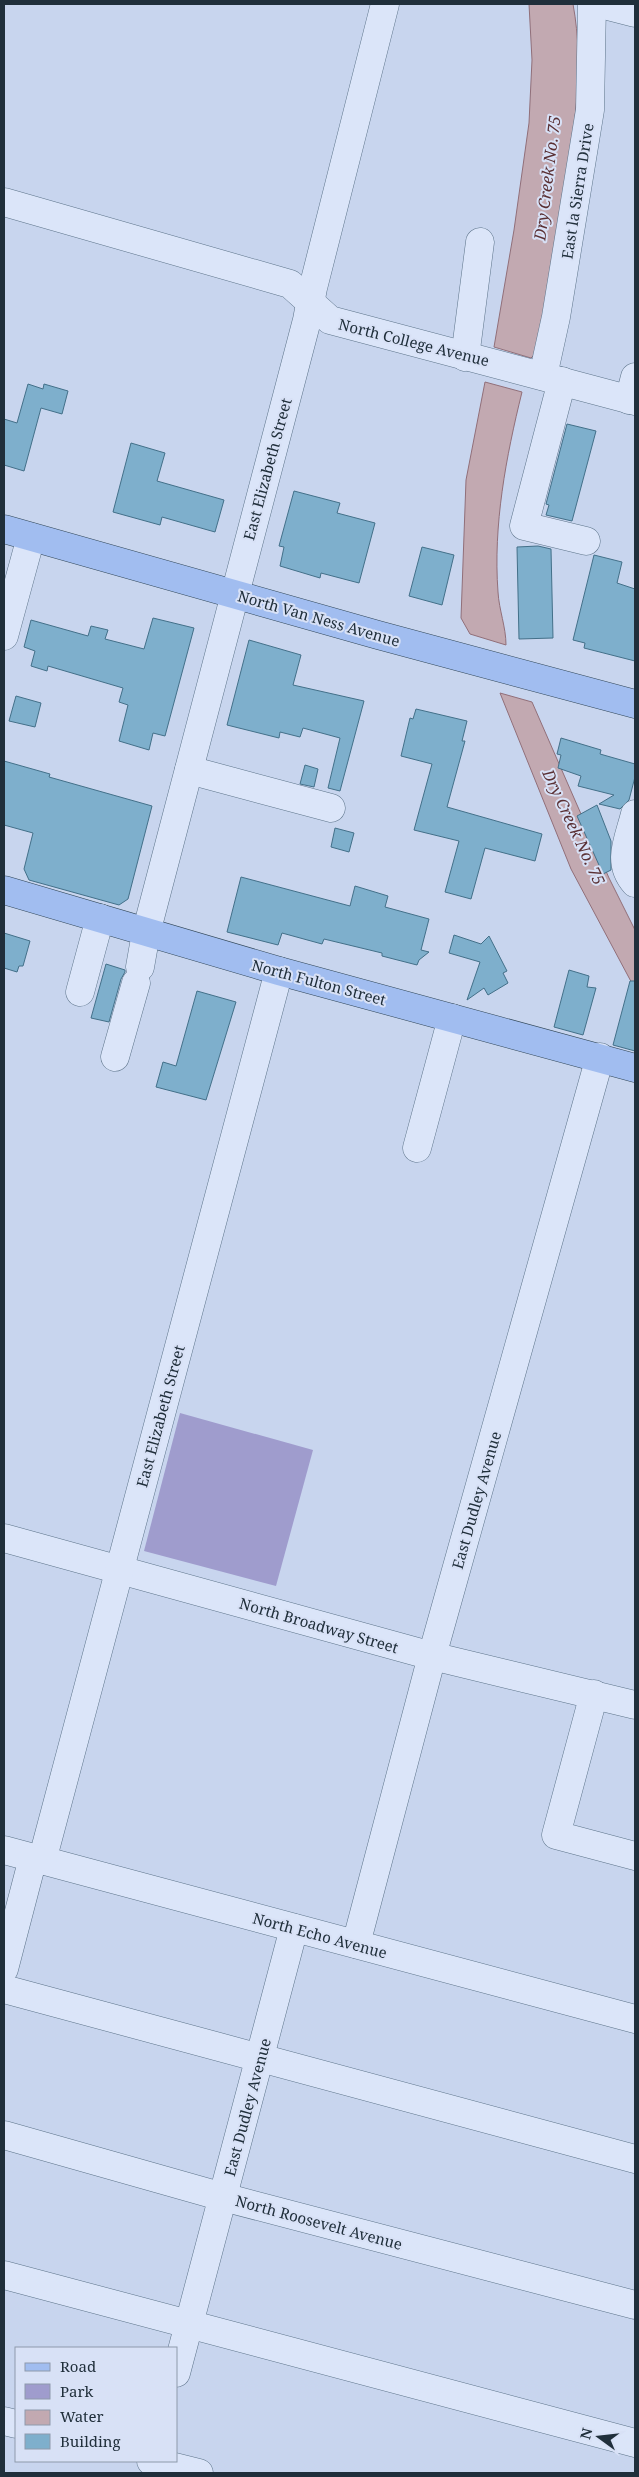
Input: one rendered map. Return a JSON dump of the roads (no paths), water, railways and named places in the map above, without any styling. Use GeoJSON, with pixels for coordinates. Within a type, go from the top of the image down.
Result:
{"type":"FeatureCollection","features":[{"type":"Feature","properties":{"kind":"main road","name":"North Van Ness Avenue"},"geometry":{"type":"LineString","coordinates":[[4,529],[635,704]]}},
{"type":"Feature","properties":{"kind":"main road","name":"North Fulton Street"},"geometry":{"type":"LineString","coordinates":[[4,890],[279,971],[635,1068]]}},
{"type":"Feature","properties":{"kind":"street","name":"East Elizabeth Street"},"geometry":{"type":"LineString","coordinates":[[115,1056],[138,975],[146,933],[310,303],[385,4]]}},
{"type":"Feature","properties":{"kind":"street","name":"East la Sierra Drive"},"geometry":{"type":"LineString","coordinates":[[586,541],[524,526],[533,373],[558,307],[590,110],[592,4]]}},
{"type":"Feature","properties":{"kind":"street"},"geometry":{"type":"LineString","coordinates":[[600,4],[635,13]]}},
{"type":"Feature","properties":{"kind":"street","name":"North College Avenue"},"geometry":{"type":"LineString","coordinates":[[4,202],[290,284],[330,320],[465,357],[533,373],[633,392]]}},
{"type":"Feature","properties":{"kind":"street"},"geometry":{"type":"LineString","coordinates":[[465,357],[480,242]]}},
{"type":"Feature","properties":{"kind":"street"},"geometry":{"type":"LineString","coordinates":[[4,636],[31,537]]}},
{"type":"Feature","properties":{"kind":"street"},"geometry":{"type":"LineString","coordinates":[[189,770],[331,808]]}},
{"type":"Feature","properties":{"kind":"street"},"geometry":{"type":"LineString","coordinates":[[635,814],[623,859],[628,874],[635,883]]}},
{"type":"Feature","properties":{"kind":"street"},"geometry":{"type":"LineString","coordinates":[[80,992],[100,918]]}},
{"type":"Feature","properties":{"kind":"street","name":"East Elizabeth Street"},"geometry":{"type":"LineString","coordinates":[[4,1969],[38,1860],[119,1570],[279,971]]}},
{"type":"Feature","properties":{"kind":"street"},"geometry":{"type":"LineString","coordinates":[[417,1148],[452,1018]]}},
{"type":"Feature","properties":{"kind":"street","name":"East Dudley Avenue"},"geometry":{"type":"LineString","coordinates":[[356,1944],[432,1656],[600,1057]]}},
{"type":"Feature","properties":{"kind":"street","name":"North Broadway Street"},"geometry":{"type":"LineString","coordinates":[[4,1538],[432,1656],[635,1705]]}},
{"type":"Feature","properties":{"kind":"street"},"geometry":{"type":"LineString","coordinates":[[594,1694],[556,1835],[635,1856]]}},
{"type":"Feature","properties":{"kind":"street","name":"North Echo Avenue"},"geometry":{"type":"LineString","coordinates":[[4,1850],[635,2019]]}},
{"type":"Feature","properties":{"kind":"street","name":"East Dudley Avenue"},"geometry":{"type":"LineString","coordinates":[[178,2365],[294,1928]]}},
{"type":"Feature","properties":{"kind":"street"},"geometry":{"type":"LineString","coordinates":[[4,1990],[635,2159]]}},
{"type":"Feature","properties":{"kind":"street","name":"North Roosevelt Avenue"},"geometry":{"type":"LineString","coordinates":[[4,2135],[223,2197],[635,2305]]}},
{"type":"Feature","properties":{"kind":"street"},"geometry":{"type":"LineString","coordinates":[[4,2275],[635,2443]]}},
{"type":"Feature","properties":{"kind":"street"},"geometry":{"type":"LineString","coordinates":[[153,2464],[199,2473]]}},
{"type":"Feature","properties":{"kind":"water","name":"Dry Creek No. 75"},"geometry":{"type":"Polygon","coordinates":[[[529,4],[573,4],[578,53],[577,101],[571,149],[537,352],[531,358],[494,347],[514,230],[529,123],[532,60],[529,4]]]}},
{"type":"Feature","properties":{"kind":"water"},"geometry":{"type":"Polygon","coordinates":[[[485,382],[522,392],[506,466],[497,542],[498,592],[506,645],[470,634],[461,618],[466,480],[485,382]]]}},
{"type":"Feature","properties":{"kind":"water","name":"Dry Creek No. 75"},"geometry":{"type":"Polygon","coordinates":[[[500,693],[532,702],[609,878],[635,930],[635,989],[571,869],[500,693]]]}}]}
